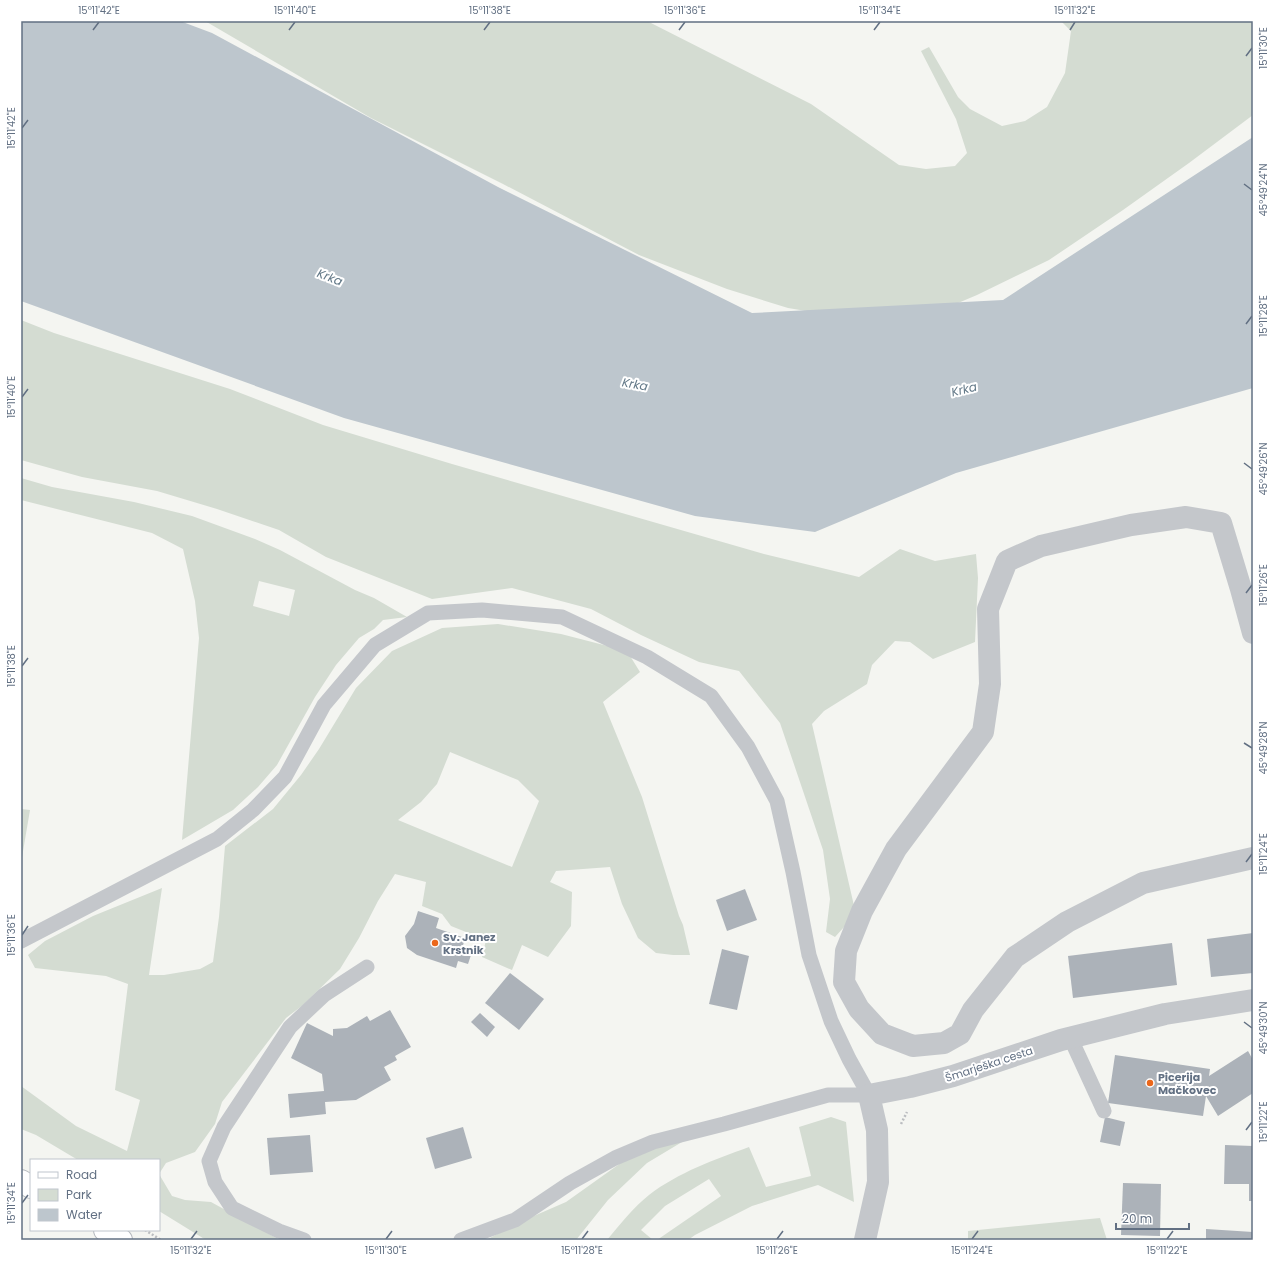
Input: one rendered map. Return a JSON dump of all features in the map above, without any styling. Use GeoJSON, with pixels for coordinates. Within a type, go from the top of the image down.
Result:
{"type":"FeatureCollection","features":[{"type":"Feature","properties":{"kind":"main road"},"geometry":{"type":"LineString","coordinates":[[21,1181],[30,1186]]}},
{"type":"Feature","properties":{"kind":"main road"},"geometry":{"type":"LineString","coordinates":[[107,1231],[121,1240]]}},
{"type":"Feature","properties":{"kind":"street"},"geometry":{"type":"LineString","coordinates":[[1252,624],[1221,523],[1186,517],[1131,525],[1041,546],[1007,561],[988,609],[990,684],[983,732],[896,849],[862,910],[846,951],[844,982],[859,1009],[882,1034],[913,1046],[944,1043],[960,1034],[973,1010],[1015,958],[1067,922],[1143,883],[1253,858]]}},
{"type":"Feature","properties":{"kind":"street","name":"Šmarješka cesta"},"geometry":{"type":"LineString","coordinates":[[869,1095],[910,1088],[953,1076],[1070,1037],[1165,1014],[1253,1000]]}},
{"type":"Feature","properties":{"kind":"street"},"geometry":{"type":"LineString","coordinates":[[865,1240],[878,1182],[877,1130],[869,1095]]}},
{"type":"Feature","properties":{"kind":"lane"},"geometry":{"type":"LineString","coordinates":[[21,941],[217,839],[253,810],[285,777],[324,705],[375,645],[428,613],[482,610],[562,617],[647,657],[711,696],[748,747],[777,801],[810,955],[831,1021],[849,1059],[869,1095],[828,1096],[653,1142],[615,1158],[596,1168],[570,1183],[515,1220],[461,1240]]}},
{"type":"Feature","properties":{"kind":"lane"},"geometry":{"type":"LineString","coordinates":[[304,1240],[279,1231],[232,1208],[215,1182],[209,1161],[224,1127],[290,1028],[324,995],[367,967]]}},
{"type":"Feature","properties":{"kind":"lane"},"geometry":{"type":"LineString","coordinates":[[1070,1037],[1104,1111]]}},
{"type":"Feature","properties":{"kind":"path"},"geometry":{"type":"LineString","coordinates":[[899,1127],[911,1108]]}},
{"type":"Feature","properties":{"kind":"path"},"geometry":{"type":"LineString","coordinates":[[147,1231],[161,1240]]}},
{"type":"Feature","properties":{"kind":"green space"},"geometry":{"type":"Polygon","coordinates":[[[205,21],[647,21],[811,104],[899,165],[926,169],[955,166],[967,153],[956,119],[921,51],[929,47],[958,97],[970,109],[1002,126],[1025,121],[1047,107],[1065,73],[1071,31],[1061,21],[1253,21],[1253,115],[1123,210],[1049,260],[977,295],[932,314],[873,322],[788,308],[727,289],[639,255],[503,184],[371,118],[205,21]]]}},
{"type":"Feature","properties":{"kind":"green space"},"geometry":{"type":"Polygon","coordinates":[[[21,320],[54,333],[230,389],[323,425],[452,464],[764,554],[859,577],[900,549],[935,561],[976,554],[978,578],[975,642],[933,659],[910,642],[895,641],[872,665],[867,684],[824,711],[812,724],[855,910],[845,926],[835,937],[826,932],[830,899],[823,850],[780,723],[739,671],[699,662],[641,635],[591,609],[512,588],[432,599],[326,557],[279,530],[217,509],[157,491],[82,477],[21,460],[21,320]]]}},
{"type":"Feature","properties":{"kind":"green space"},"geometry":{"type":"Polygon","coordinates":[[[21,478],[52,487],[134,502],[192,516],[255,539],[280,550],[355,590],[374,598],[407,617],[383,620],[374,629],[359,638],[336,665],[315,697],[277,765],[258,787],[233,810],[182,840],[199,638],[195,601],[183,549],[152,533],[21,500],[21,478]],[[259,581],[253,606],[289,616],[295,590],[259,581]]]}},
{"type":"Feature","properties":{"kind":"green space"},"geometry":{"type":"Polygon","coordinates":[[[498,624],[561,634],[627,651],[640,672],[603,702],[642,797],[683,925],[690,955],[656,953],[638,938],[622,904],[610,867],[556,871],[550,882],[572,892],[571,926],[548,957],[522,945],[512,970],[482,957],[486,940],[451,926],[442,914],[422,906],[426,882],[395,874],[340,969],[303,1005],[286,1018],[222,1102],[215,1124],[195,1152],[166,1163],[160,1172],[160,1159],[76,1159],[36,1135],[21,1129],[21,1086],[76,1126],[127,1151],[140,1100],[115,1090],[128,984],[106,976],[35,968],[28,955],[45,941],[93,916],[162,888],[149,975],[164,975],[200,969],[213,962],[219,917],[225,846],[273,809],[301,775],[319,749],[356,688],[392,651],[442,628],[498,624]],[[450,752],[437,784],[421,802],[398,820],[512,867],[539,801],[518,780],[450,752]]]}},
{"type":"Feature","properties":{"kind":"green space"},"geometry":{"type":"Polygon","coordinates":[[[21,809],[30,810],[21,863],[21,809]]]}},
{"type":"Feature","properties":{"kind":"green space"},"geometry":{"type":"Polygon","coordinates":[[[831,1117],[846,1122],[854,1202],[818,1185],[752,1206],[688,1240],[657,1240],[721,1196],[709,1179],[665,1206],[641,1230],[653,1240],[607,1240],[638,1205],[660,1187],[697,1167],[749,1147],[766,1187],[811,1176],[799,1127],[831,1117]]]}},
{"type":"Feature","properties":{"kind":"green space"},"geometry":{"type":"Polygon","coordinates":[[[687,1139],[647,1163],[608,1200],[576,1240],[486,1240],[520,1222],[566,1202],[632,1155],[687,1139]]]}},
{"type":"Feature","properties":{"kind":"green space"},"geometry":{"type":"Polygon","coordinates":[[[160,1176],[172,1196],[185,1200],[211,1202],[280,1240],[206,1240],[160,1212],[160,1176]]]}},
{"type":"Feature","properties":{"kind":"green space"},"geometry":{"type":"Polygon","coordinates":[[[1100,1218],[1107,1240],[968,1240],[968,1231],[1100,1218]]]}},
{"type":"Feature","properties":{"kind":"water","name":"Krka"},"geometry":{"type":"Polygon","coordinates":[[[21,21],[180,21],[212,33],[498,187],[752,313],[1003,300],[1253,137],[1253,388],[956,473],[815,532],[695,516],[344,418],[21,301],[21,21]]]}},
{"type":"Feature","properties":{"kind":"building"},"geometry":{"type":"Polygon","coordinates":[[[745,889],[757,920],[727,931],[716,900],[745,889]]]}},
{"type":"Feature","properties":{"kind":"building","name":"Sv. Janez Krstnik"},"geometry":{"type":"Polygon","coordinates":[[[418,911],[439,918],[436,928],[465,938],[462,949],[472,952],[468,964],[458,961],[456,968],[417,955],[407,948],[405,936],[414,924],[418,911]]]}},
{"type":"Feature","properties":{"kind":"building"},"geometry":{"type":"Polygon","coordinates":[[[1253,933],[1253,973],[1211,977],[1207,939],[1253,933]]]}},
{"type":"Feature","properties":{"kind":"building"},"geometry":{"type":"Polygon","coordinates":[[[1172,943],[1177,985],[1073,998],[1068,956],[1172,943]]]}},
{"type":"Feature","properties":{"kind":"building"},"geometry":{"type":"Polygon","coordinates":[[[722,949],[749,956],[737,1010],[709,1004],[722,949]]]}},
{"type":"Feature","properties":{"kind":"building"},"geometry":{"type":"Polygon","coordinates":[[[510,973],[544,999],[519,1030],[485,1003],[510,973]]]}},
{"type":"Feature","properties":{"kind":"building"},"geometry":{"type":"Polygon","coordinates":[[[390,1010],[411,1047],[395,1056],[397,1060],[384,1067],[391,1080],[356,1100],[325,1102],[326,1114],[290,1118],[288,1094],[324,1091],[322,1074],[291,1058],[307,1023],[333,1036],[333,1029],[347,1028],[367,1016],[370,1021],[390,1010]]]}},
{"type":"Feature","properties":{"kind":"building"},"geometry":{"type":"Polygon","coordinates":[[[480,1013],[495,1027],[487,1037],[471,1022],[480,1013]]]}},
{"type":"Feature","properties":{"kind":"building"},"geometry":{"type":"Polygon","coordinates":[[[1248,1051],[1253,1060],[1253,1093],[1218,1116],[1206,1096],[1203,1116],[1108,1103],[1115,1055],[1210,1069],[1209,1076],[1248,1051]]]}},
{"type":"Feature","properties":{"kind":"building"},"geometry":{"type":"Polygon","coordinates":[[[1105,1117],[1125,1122],[1120,1146],[1100,1142],[1105,1117]]]}},
{"type":"Feature","properties":{"kind":"building"},"geometry":{"type":"Polygon","coordinates":[[[463,1127],[472,1158],[435,1169],[426,1138],[463,1127]]]}},
{"type":"Feature","properties":{"kind":"building"},"geometry":{"type":"Polygon","coordinates":[[[310,1135],[313,1172],[270,1175],[267,1138],[310,1135]]]}},
{"type":"Feature","properties":{"kind":"building"},"geometry":{"type":"Polygon","coordinates":[[[1225,1145],[1253,1146],[1253,1201],[1249,1201],[1249,1184],[1224,1184],[1225,1145]]]}},
{"type":"Feature","properties":{"kind":"building"},"geometry":{"type":"Polygon","coordinates":[[[1123,1183],[1161,1184],[1160,1236],[1121,1235],[1123,1183]]]}},
{"type":"Feature","properties":{"kind":"building"},"geometry":{"type":"Polygon","coordinates":[[[1206,1229],[1253,1232],[1253,1240],[1206,1240],[1206,1229]]]}},
{"type":"Feature","properties":{"kind":"place","name":"Sv. Janez Krstnik"},"geometry":{"type":"Point","coordinates":[435,943]}},
{"type":"Feature","properties":{"kind":"place","name":"Picerija Mačkovec"},"geometry":{"type":"Point","coordinates":[1150,1083]}}]}
